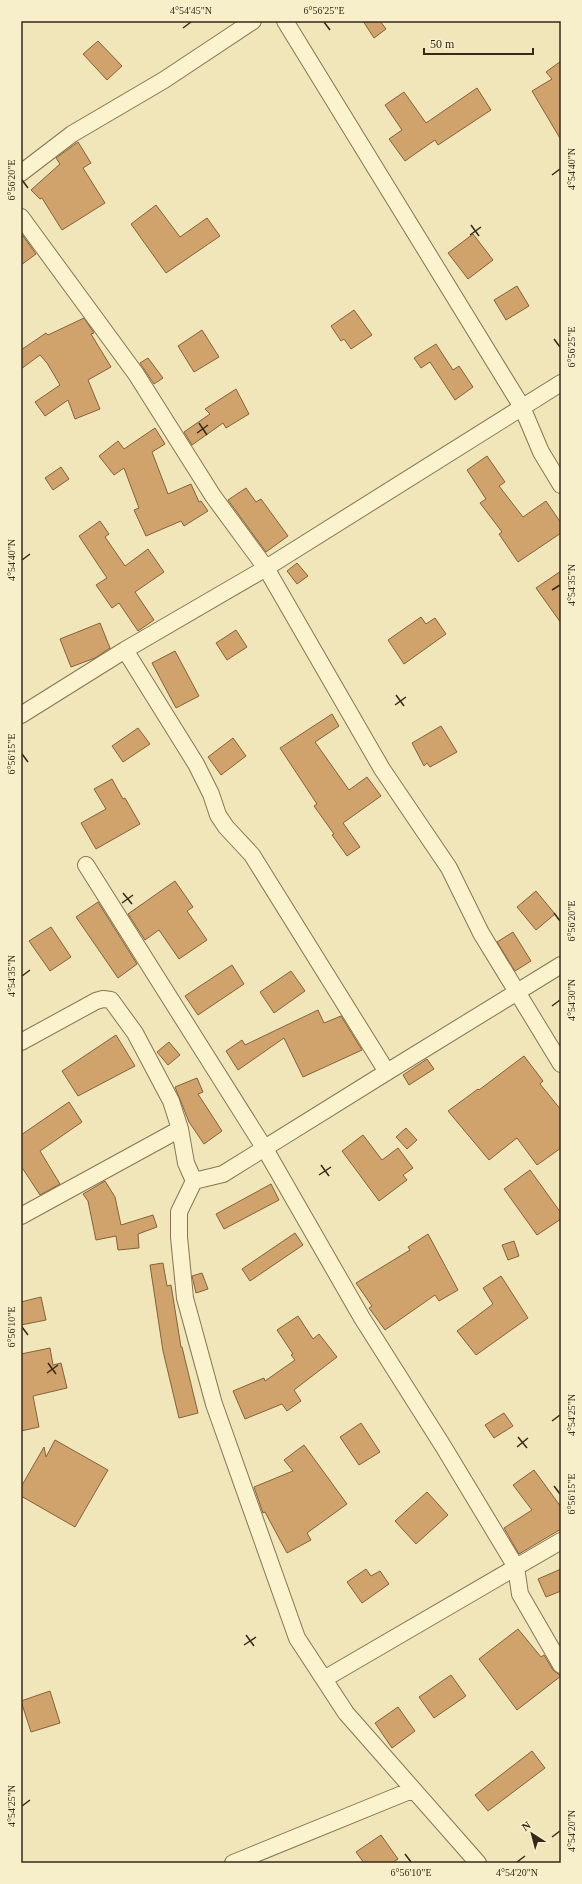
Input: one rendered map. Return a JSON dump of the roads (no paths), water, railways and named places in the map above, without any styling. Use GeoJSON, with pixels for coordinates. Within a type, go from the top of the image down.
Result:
{"type":"FeatureCollection","features":[{"type":"Feature","properties":{"kind":"street"},"geometry":{"type":"LineString","coordinates":[[21,174],[72,134],[164,80],[252,21]]}},
{"type":"Feature","properties":{"kind":"street"},"geometry":{"type":"LineString","coordinates":[[285,21],[522,408],[541,452],[561,485]]}},
{"type":"Feature","properties":{"kind":"street"},"geometry":{"type":"LineString","coordinates":[[21,217],[136,374],[213,496],[266,568],[382,769],[449,868],[481,933],[518,991],[561,1064]]}},
{"type":"Feature","properties":{"kind":"street"},"geometry":{"type":"LineString","coordinates":[[21,715],[125,650],[266,568],[561,383]]}},
{"type":"Feature","properties":{"kind":"street"},"geometry":{"type":"LineString","coordinates":[[125,650],[196,764],[211,794],[218,815],[226,828],[252,855],[387,1072]]}},
{"type":"Feature","properties":{"kind":"street"},"geometry":{"type":"LineString","coordinates":[[86,865],[265,1149],[362,1318],[516,1567],[517,1588],[561,1665]]}},
{"type":"Feature","properties":{"kind":"street"},"geometry":{"type":"LineString","coordinates":[[194,1181],[223,1174],[518,991],[561,966]]}},
{"type":"Feature","properties":{"kind":"street"},"geometry":{"type":"LineString","coordinates":[[21,1042],[96,1001],[103,999],[111,1000],[135,1033],[171,1101],[180,1129],[186,1163],[194,1181],[179,1212],[179,1237],[185,1298],[214,1404],[297,1638],[346,1713],[412,1790],[478,1863]]}},
{"type":"Feature","properties":{"kind":"street"},"geometry":{"type":"LineString","coordinates":[[21,1216],[180,1129]]}},
{"type":"Feature","properties":{"kind":"street"},"geometry":{"type":"LineString","coordinates":[[324,1680],[561,1541]]}},
{"type":"Feature","properties":{"kind":"street"},"geometry":{"type":"LineString","coordinates":[[233,1863],[412,1790]]}}]}
